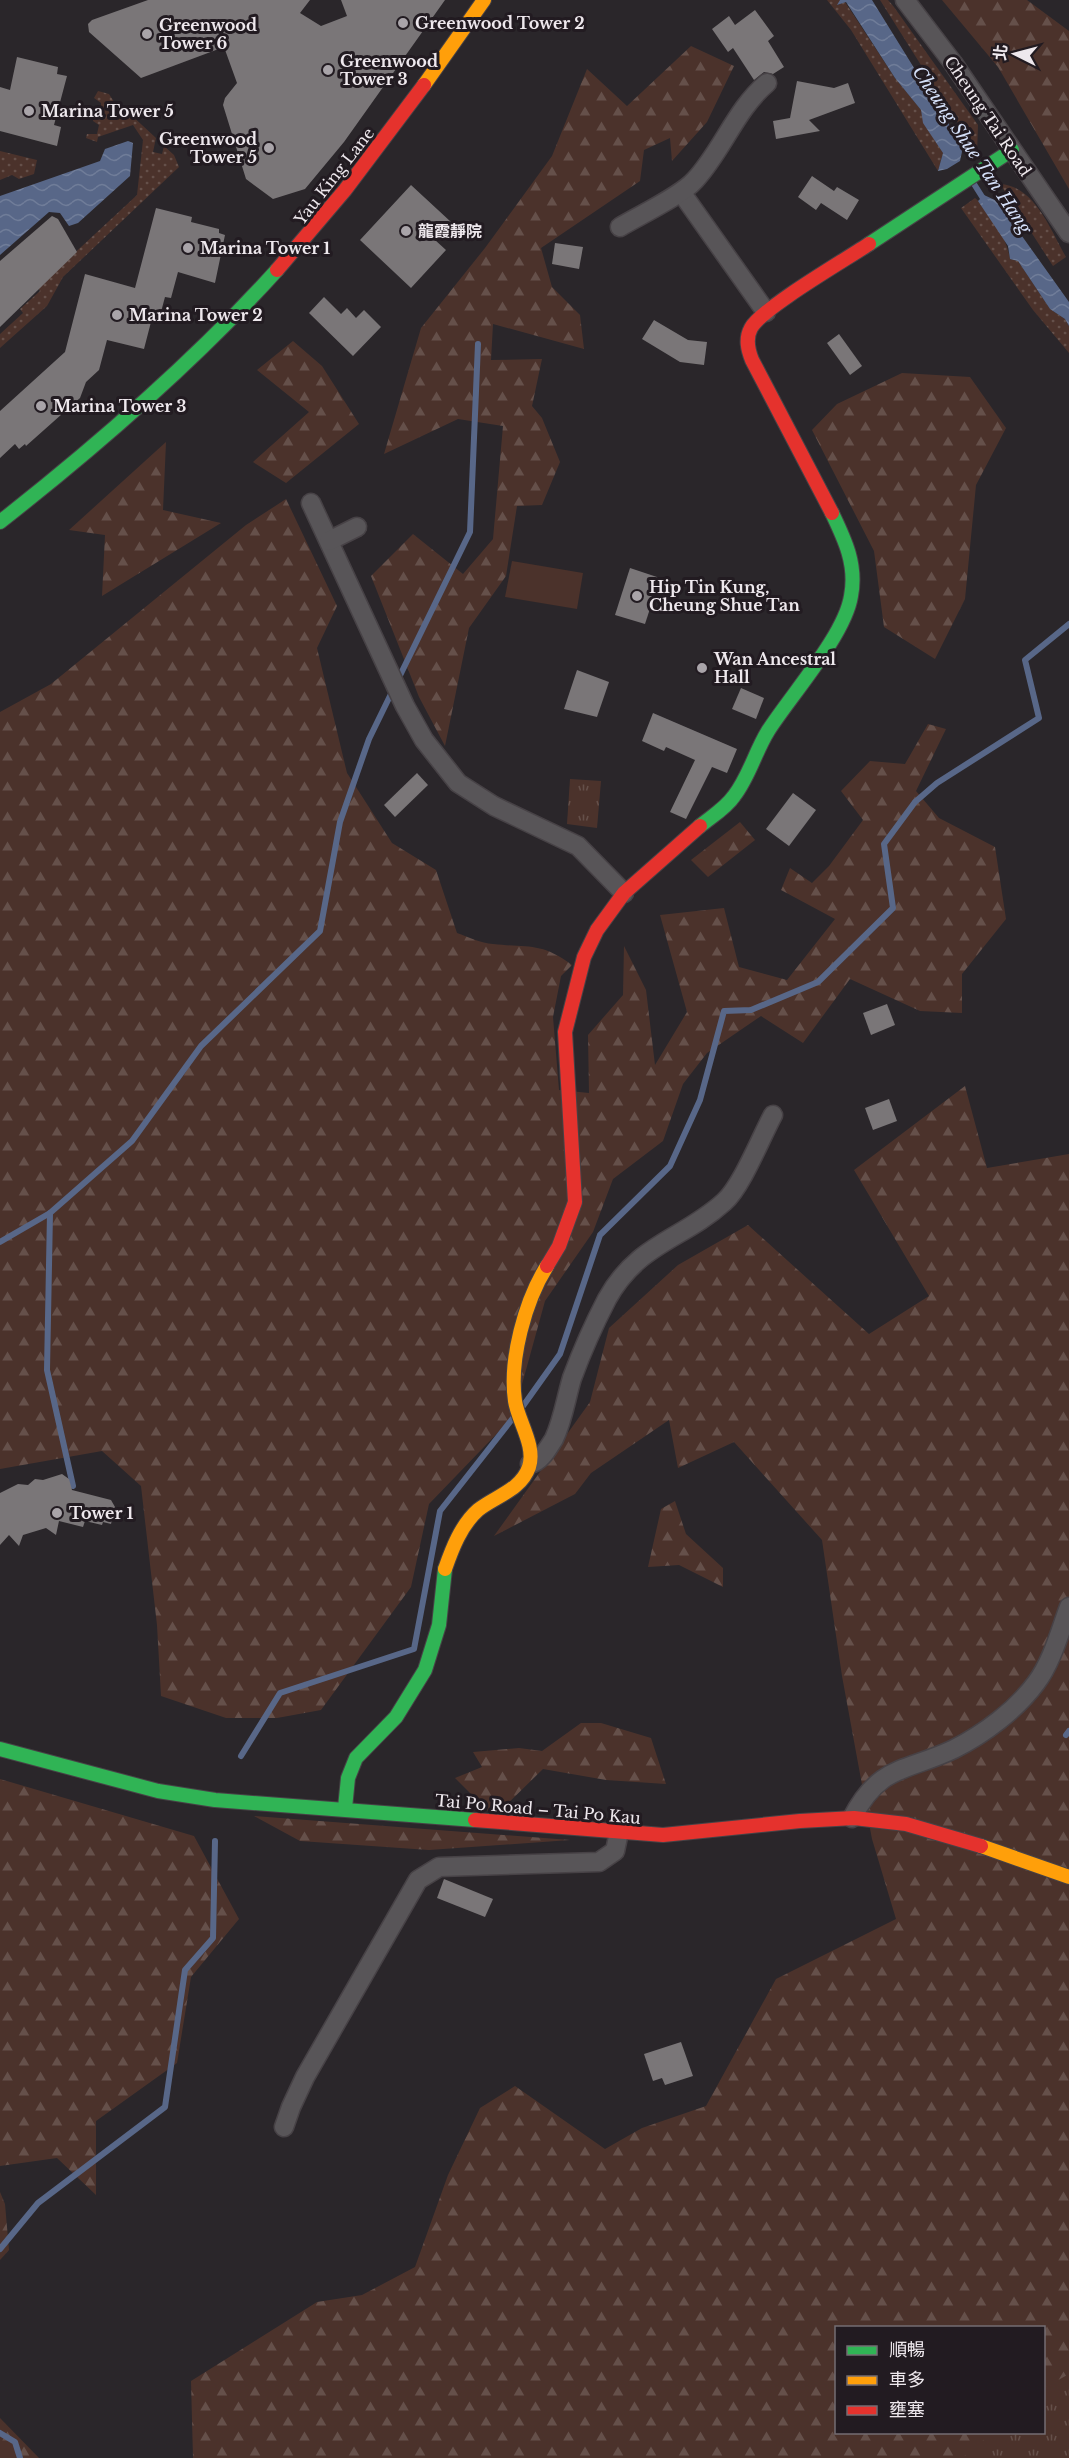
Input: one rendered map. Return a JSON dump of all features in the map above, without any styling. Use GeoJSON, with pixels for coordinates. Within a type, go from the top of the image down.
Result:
{"type":"FeatureCollection","features":[{"type":"Feature","properties":{"kind":"street","name":"Yau King Lane"},"geometry":{"type":"LineString","coordinates":[[0,522],[162,384],[263,287],[368,161],[484,0]]}},
{"type":"Feature","properties":{"kind":"street","name":"Cheung Tai Road"},"geometry":{"type":"LineString","coordinates":[[906,0],[953,63],[1069,233]]}},
{"type":"Feature","properties":{"kind":"street"},"geometry":{"type":"LineString","coordinates":[[620,227],[681,192],[696,179],[741,114],[767,83]]}},
{"type":"Feature","properties":{"kind":"street"},"geometry":{"type":"LineString","coordinates":[[345,1808],[348,1778],[356,1758],[396,1717],[425,1670],[439,1625],[445,1569],[455,1541],[477,1511],[513,1488],[524,1478],[530,1464],[528,1443],[515,1403],[512,1370],[530,1298],[539,1276],[559,1246],[575,1202],[564,1044],[570,1005],[584,957],[597,930],[624,892],[733,798],[743,783],[766,734],[841,628],[853,598],[854,564],[847,543],[747,346],[748,331],[766,312],[1011,150]]}},
{"type":"Feature","properties":{"kind":"street"},"geometry":{"type":"LineString","coordinates":[[681,192],[766,312]]}},
{"type":"Feature","properties":{"kind":"street"},"geometry":{"type":"LineString","coordinates":[[311,503],[410,714],[424,740],[458,783],[494,806],[578,846],[624,892]]}},
{"type":"Feature","properties":{"kind":"street"},"geometry":{"type":"LineString","coordinates":[[329,541],[357,527]]}},
{"type":"Feature","properties":{"kind":"street"},"geometry":{"type":"LineString","coordinates":[[530,1464],[539,1460],[554,1438],[573,1377],[597,1317],[617,1284],[636,1261],[661,1241],[692,1226],[726,1201],[773,1115]]}},
{"type":"Feature","properties":{"kind":"street"},"geometry":{"type":"LineString","coordinates":[[852,1818],[863,1797],[876,1783],[889,1774],[954,1749],[1010,1711],[1037,1682],[1069,1607]]}},
{"type":"Feature","properties":{"kind":"street","name":"Tai Po Road – Tai Po Kau"},"geometry":{"type":"LineString","coordinates":[[0,1749],[186,1796],[269,1805],[345,1808],[619,1832],[688,1834],[808,1819],[882,1820],[934,1830],[1069,1877]]}},
{"type":"Feature","properties":{"kind":"street"},"geometry":{"type":"LineString","coordinates":[[284,2127],[305,2077],[418,1880],[439,1867],[599,1862],[615,1851],[619,1832]]}},
{"type":"Feature","properties":{"kind":"green space"},"geometry":{"type":"Polygon","coordinates":[[[827,0],[840,0],[838,5],[845,2],[895,78],[921,110],[924,123],[943,153],[938,171],[851,30],[827,0]]]}},
{"type":"Feature","properties":{"kind":"green space"},"geometry":{"type":"Polygon","coordinates":[[[880,0],[888,0],[894,7],[978,125],[977,154],[880,0]]]}},
{"type":"Feature","properties":{"kind":"green space"},"geometry":{"type":"Polygon","coordinates":[[[942,0],[1027,0],[1069,31],[1069,189],[998,67],[942,0]]]}},
{"type":"Feature","properties":{"kind":"green space"},"geometry":{"type":"Polygon","coordinates":[[[691,46],[734,66],[707,122],[672,161],[670,138],[644,150],[640,181],[541,248],[552,287],[580,315],[584,349],[493,324],[491,360],[542,359],[532,406],[542,418],[560,462],[542,505],[517,506],[506,576],[469,628],[445,746],[419,697],[371,576],[413,534],[463,574],[493,539],[503,426],[458,419],[384,454],[421,328],[485,248],[552,156],[587,69],[627,106],[691,46]]]}},
{"type":"Feature","properties":{"kind":"green space"},"geometry":{"type":"Polygon","coordinates":[[[98,91],[109,94],[116,105],[107,110],[116,118],[128,112],[156,138],[153,152],[162,154],[164,146],[174,155],[179,167],[63,277],[47,306],[0,348],[0,334],[23,313],[20,309],[40,291],[38,287],[137,195],[143,140],[133,125],[98,137],[97,142],[86,138],[87,134],[97,134],[99,125],[93,121],[93,116],[100,115],[101,103],[94,98],[98,91]]]}},
{"type":"Feature","properties":{"kind":"green space"},"geometry":{"type":"Polygon","coordinates":[[[0,151],[37,160],[34,174],[19,179],[12,175],[0,180],[0,151]]]}},
{"type":"Feature","properties":{"kind":"green space"},"geometry":{"type":"Polygon","coordinates":[[[1000,184],[1012,187],[1032,201],[1048,223],[1066,257],[1053,266],[1000,184]]]}},
{"type":"Feature","properties":{"kind":"green space"},"geometry":{"type":"Polygon","coordinates":[[[975,198],[987,210],[997,226],[1006,243],[1010,259],[1018,261],[1050,309],[1065,319],[1069,326],[1069,353],[1033,310],[961,208],[975,198]]]}},
{"type":"Feature","properties":{"kind":"green space"},"geometry":{"type":"Polygon","coordinates":[[[293,341],[322,366],[359,424],[286,483],[253,462],[309,412],[257,370],[293,341]]]}},
{"type":"Feature","properties":{"kind":"green space"},"geometry":{"type":"Polygon","coordinates":[[[902,373],[970,377],[1006,428],[976,485],[965,599],[935,659],[884,627],[874,551],[812,430],[837,404],[902,373]]]}},
{"type":"Feature","properties":{"kind":"green space"},"geometry":{"type":"Polygon","coordinates":[[[166,442],[163,510],[221,523],[102,596],[105,535],[69,530],[166,442]]]}},
{"type":"Feature","properties":{"kind":"green space"},"geometry":{"type":"Polygon","coordinates":[[[286,499],[337,606],[317,648],[347,773],[392,843],[436,870],[457,933],[488,943],[543,949],[572,965],[561,976],[553,1017],[559,1090],[589,1093],[588,1035],[623,995],[624,946],[646,990],[655,1065],[687,1012],[660,915],[724,908],[739,967],[787,980],[835,919],[781,890],[790,868],[812,883],[829,866],[863,820],[841,791],[870,761],[905,764],[928,724],[946,729],[916,791],[939,818],[995,847],[1006,919],[962,974],[962,1013],[920,1011],[850,979],[803,1043],[761,1016],[707,1053],[683,1084],[663,1141],[613,1179],[593,1232],[545,1301],[513,1417],[429,1504],[411,1587],[321,1710],[277,1718],[226,1718],[161,1696],[157,1625],[141,1486],[102,1451],[0,1469],[0,712],[51,684],[246,525],[286,499]]]}},
{"type":"Feature","properties":{"kind":"green space"},"geometry":{"type":"Polygon","coordinates":[[[512,561],[583,573],[577,609],[505,597],[512,561]]]}},
{"type":"Feature","properties":{"kind":"green space"},"geometry":{"type":"Polygon","coordinates":[[[570,779],[601,781],[597,828],[567,824],[570,779]]]}},
{"type":"Feature","properties":{"kind":"green space"},"geometry":{"type":"Polygon","coordinates":[[[740,822],[755,840],[708,877],[691,860],[740,822]]]}},
{"type":"Feature","properties":{"kind":"green space"},"geometry":{"type":"Polygon","coordinates":[[[965,1086],[987,1168],[1069,1154],[1069,2458],[193,2458],[191,2381],[317,2302],[362,2295],[415,2267],[448,2175],[480,2108],[515,2086],[605,2149],[642,2128],[706,2106],[776,1979],[896,1919],[872,1839],[842,1676],[822,1540],[734,1442],[678,1468],[669,1420],[591,1473],[575,1494],[494,1536],[590,1402],[609,1328],[678,1265],[748,1225],[869,1334],[929,1296],[854,1170],[965,1086]]]}},
{"type":"Feature","properties":{"kind":"green space"},"geometry":{"type":"Polygon","coordinates":[[[675,1501],[686,1534],[723,1568],[723,1587],[679,1565],[648,1567],[661,1509],[675,1501]]]}},
{"type":"Feature","properties":{"kind":"green space"},"geometry":{"type":"Polygon","coordinates":[[[581,1723],[601,1723],[651,1738],[666,1784],[606,1780],[543,1769],[494,1817],[455,1778],[482,1767],[473,1752],[519,1748],[542,1751],[581,1723]]]}},
{"type":"Feature","properties":{"kind":"green space"},"geometry":{"type":"Polygon","coordinates":[[[0,1779],[194,1836],[239,1919],[191,1977],[177,2063],[96,2121],[96,2195],[57,2158],[0,2166],[0,1779]]]}},
{"type":"Feature","properties":{"kind":"green space"},"geometry":{"type":"Polygon","coordinates":[[[254,1816],[570,1840],[429,1850],[300,1841],[254,1816]]]}},
{"type":"Feature","properties":{"kind":"green space"},"geometry":{"type":"Polygon","coordinates":[[[0,2192],[5,2204],[9,2250],[0,2260],[0,2192]]]}},
{"type":"Feature","properties":{"kind":"green space"},"geometry":{"type":"Polygon","coordinates":[[[1069,2374],[1069,2458],[962,2458],[991,2434],[1045,2434],[1045,2387],[1069,2374]]]}},
{"type":"Feature","properties":{"kind":"green space"},"geometry":{"type":"Polygon","coordinates":[[[0,2418],[39,2458],[0,2458],[0,2418]]]}},
{"type":"Feature","properties":{"kind":"water"},"geometry":{"type":"Polygon","coordinates":[[[840,0],[872,0],[963,147],[960,161],[947,169],[938,171],[943,153],[923,123],[921,110],[895,78],[846,2],[837,5],[840,0]]]}},
{"type":"Feature","properties":{"kind":"water"},"geometry":{"type":"Polygon","coordinates":[[[128,141],[133,143],[130,176],[78,223],[69,226],[60,213],[49,212],[0,255],[0,196],[100,161],[105,149],[128,141]]]}},
{"type":"Feature","properties":{"kind":"water"},"geometry":{"type":"Polygon","coordinates":[[[984,195],[997,201],[1069,302],[1069,326],[1065,319],[1050,309],[1018,261],[1010,259],[1008,246],[978,201],[984,195]]]}},
{"type":"Feature","properties":{"kind":"building"},"geometry":{"type":"Polygon","coordinates":[[[148,0],[310,0],[300,13],[321,26],[347,16],[341,0],[445,0],[344,142],[305,189],[273,199],[246,179],[223,105],[225,98],[237,83],[224,47],[141,78],[89,32],[88,24],[92,20],[148,0]]]}},
{"type":"Feature","properties":{"kind":"building"},"geometry":{"type":"Polygon","coordinates":[[[755,10],[774,36],[768,41],[784,67],[773,74],[764,72],[754,80],[733,48],[728,52],[712,29],[729,16],[735,25],[755,10]]]}},
{"type":"Feature","properties":{"kind":"building","name":"Marina Tower 5"},"geometry":{"type":"Polygon","coordinates":[[[17,57],[58,67],[57,74],[67,76],[54,125],[61,127],[57,146],[0,131],[0,87],[10,90],[17,57]]]}},
{"type":"Feature","properties":{"kind":"building"},"geometry":{"type":"Polygon","coordinates":[[[797,81],[834,88],[848,83],[855,103],[809,120],[820,131],[776,139],[773,121],[790,118],[797,81]]]}},
{"type":"Feature","properties":{"kind":"building"},"geometry":{"type":"Polygon","coordinates":[[[812,176],[834,191],[837,187],[859,200],[847,220],[821,203],[816,210],[798,197],[812,176]]]}},
{"type":"Feature","properties":{"kind":"building","name":"龍霞靜院"},"geometry":{"type":"Polygon","coordinates":[[[411,185],[451,222],[435,240],[446,250],[411,288],[360,240],[411,185]]]}},
{"type":"Feature","properties":{"kind":"building"},"geometry":{"type":"Polygon","coordinates":[[[156,208],[192,217],[191,222],[219,229],[219,233],[225,235],[215,283],[178,272],[171,298],[165,297],[158,323],[151,322],[144,349],[107,340],[99,370],[86,382],[80,398],[26,446],[25,444],[19,449],[15,444],[0,458],[0,411],[65,352],[85,274],[135,288],[156,208]]]}},
{"type":"Feature","properties":{"kind":"building"},"geometry":{"type":"Polygon","coordinates":[[[52,216],[58,219],[77,252],[0,327],[0,261],[52,216]]]}},
{"type":"Feature","properties":{"kind":"building"},"geometry":{"type":"Polygon","coordinates":[[[555,243],[583,247],[579,269],[552,264],[555,243]]]}},
{"type":"Feature","properties":{"kind":"building"},"geometry":{"type":"Polygon","coordinates":[[[324,297],[341,314],[347,308],[356,318],[364,310],[381,327],[353,356],[309,313],[324,297]]]}},
{"type":"Feature","properties":{"kind":"building"},"geometry":{"type":"Polygon","coordinates":[[[654,320],[688,340],[707,342],[704,365],[680,362],[642,339],[654,320]]]}},
{"type":"Feature","properties":{"kind":"building"},"geometry":{"type":"Polygon","coordinates":[[[839,334],[862,366],[850,375],[827,343],[839,334]]]}},
{"type":"Feature","properties":{"kind":"building","name":"Hip Tin Kung, Cheung Shue Tan"},"geometry":{"type":"Polygon","coordinates":[[[630,568],[660,578],[645,624],[615,615],[630,568]]]}},
{"type":"Feature","properties":{"kind":"building"},"geometry":{"type":"Polygon","coordinates":[[[577,670],[609,682],[597,717],[564,709],[577,670]]]}},
{"type":"Feature","properties":{"kind":"building"},"geometry":{"type":"Polygon","coordinates":[[[741,688],[764,698],[756,719],[732,709],[741,688]]]}},
{"type":"Feature","properties":{"kind":"building"},"geometry":{"type":"Polygon","coordinates":[[[653,713],[737,749],[727,773],[712,767],[686,819],[670,812],[695,760],[666,747],[664,751],[642,741],[653,713]]]}},
{"type":"Feature","properties":{"kind":"building"},"geometry":{"type":"Polygon","coordinates":[[[417,773],[428,785],[395,817],[384,805],[417,773]]]}},
{"type":"Feature","properties":{"kind":"building"},"geometry":{"type":"Polygon","coordinates":[[[793,793],[816,810],[789,846],[766,829],[793,793]]]}},
{"type":"Feature","properties":{"kind":"building"},"geometry":{"type":"Polygon","coordinates":[[[887,1004],[895,1025],[871,1035],[863,1013],[887,1004]]]}},
{"type":"Feature","properties":{"kind":"building"},"geometry":{"type":"Polygon","coordinates":[[[889,1099],[897,1121],[873,1130],[865,1108],[889,1099]]]}},
{"type":"Feature","properties":{"kind":"building","name":"Tower 1"},"geometry":{"type":"Polygon","coordinates":[[[62,1474],[69,1479],[72,1490],[111,1500],[115,1507],[111,1524],[103,1522],[102,1525],[85,1521],[83,1527],[59,1521],[56,1535],[46,1528],[23,1535],[19,1546],[9,1535],[0,1545],[0,1493],[18,1484],[28,1485],[35,1479],[43,1480],[62,1474]]]}},
{"type":"Feature","properties":{"kind":"building"},"geometry":{"type":"Polygon","coordinates":[[[444,1879],[493,1899],[485,1917],[437,1898],[444,1879]]]}},
{"type":"Feature","properties":{"kind":"building"},"geometry":{"type":"Polygon","coordinates":[[[681,2042],[693,2076],[665,2085],[662,2078],[653,2081],[644,2054],[681,2042]]]}},
{"type":"Feature","properties":{"kind":"waterway","name":"Cheung Shue Tan Hang"},"geometry":{"type":"LineString","coordinates":[[974,184],[986,203]]}},
{"type":"Feature","properties":{"kind":"waterway"},"geometry":{"type":"LineString","coordinates":[[0,1242],[50,1213],[132,1141],[201,1046],[320,931],[340,822],[369,739],[470,532],[478,344]]}},
{"type":"Feature","properties":{"kind":"waterway","name":"Cheung Shue Tan Hang"},"geometry":{"type":"LineString","coordinates":[[523,1406],[560,1354],[600,1235],[670,1166],[700,1100],[724,1011],[751,1010],[818,982],[893,908],[884,844],[915,802],[937,783],[1039,718],[1025,660],[1069,624]]}},
{"type":"Feature","properties":{"kind":"waterway"},"geometry":{"type":"LineString","coordinates":[[50,1213],[47,1370],[73,1486]]}},
{"type":"Feature","properties":{"kind":"waterway","name":"Cheung Shue Tan Hang"},"geometry":{"type":"LineString","coordinates":[[241,1756],[280,1693],[414,1649],[440,1511],[513,1418]]}},
{"type":"Feature","properties":{"kind":"waterway"},"geometry":{"type":"LineString","coordinates":[[1066,1735],[1069,1731]]}},
{"type":"Feature","properties":{"kind":"waterway"},"geometry":{"type":"LineString","coordinates":[[0,2249],[38,2203],[165,2107],[185,1970],[213,1938],[215,1841]]}},
{"type":"Feature","properties":{"kind":"waterway"},"geometry":{"type":"LineString","coordinates":[[0,2433],[15,2442],[20,2458]]}},
{"type":"Feature","properties":{"kind":"traffic: fast"},"geometry":{"type":"LineString","coordinates":[[869,244],[1012,150]]}},
{"type":"Feature","properties":{"kind":"traffic: fast"},"geometry":{"type":"LineString","coordinates":[[0,522],[144,402],[212,338],[277,270]]}},
{"type":"Feature","properties":{"kind":"traffic: fast"},"geometry":{"type":"LineString","coordinates":[[700,826],[727,804],[739,789],[768,731],[816,665],[847,612],[852,585],[851,563],[832,513]]}},
{"type":"Feature","properties":{"kind":"traffic: fast"},"geometry":{"type":"LineString","coordinates":[[345,1808],[348,1778],[356,1758],[396,1717],[425,1670],[439,1625],[445,1569]]}},
{"type":"Feature","properties":{"kind":"traffic: fast"},"geometry":{"type":"LineString","coordinates":[[0,1749],[158,1791],[215,1800],[475,1820]]}},
{"type":"Feature","properties":{"kind":"traffic: slow"},"geometry":{"type":"LineString","coordinates":[[424,85],[484,0]]}},
{"type":"Feature","properties":{"kind":"traffic: slow"},"geometry":{"type":"LineString","coordinates":[[445,1569],[458,1538],[472,1516],[514,1487],[529,1467],[530,1451],[515,1401],[514,1368],[520,1331],[532,1296],[547,1266]]}},
{"type":"Feature","properties":{"kind":"traffic: slow"},"geometry":{"type":"LineString","coordinates":[[981,1846],[1069,1877]]}},
{"type":"Feature","properties":{"kind":"traffic: jam"},"geometry":{"type":"LineString","coordinates":[[277,270],[345,190],[424,85]]}},
{"type":"Feature","properties":{"kind":"traffic: jam"},"geometry":{"type":"LineString","coordinates":[[832,513],[752,360],[748,348],[748,336],[758,319],[771,309],[805,284],[869,244]]}},
{"type":"Feature","properties":{"kind":"traffic: jam"},"geometry":{"type":"LineString","coordinates":[[547,1266],[559,1246],[575,1202],[565,1032],[584,957],[597,930],[624,893],[700,826]]}},
{"type":"Feature","properties":{"kind":"traffic: jam"},"geometry":{"type":"LineString","coordinates":[[475,1820],[663,1835],[854,1818],[906,1824],[981,1846]]}},
{"type":"Feature","properties":{"kind":"place","name":"Greenwood Tower 2"},"geometry":{"type":"Point","coordinates":[403,23]}},
{"type":"Feature","properties":{"kind":"place","name":"Greenwood Tower 6"},"geometry":{"type":"Point","coordinates":[147,34]}},
{"type":"Feature","properties":{"kind":"place","name":"Greenwood Tower 3"},"geometry":{"type":"Point","coordinates":[328,70]}},
{"type":"Feature","properties":{"kind":"place","name":"Marina Tower 5"},"geometry":{"type":"Point","coordinates":[29,111]}},
{"type":"Feature","properties":{"kind":"place","name":"Greenwood Tower 5"},"geometry":{"type":"Point","coordinates":[269,148]}},
{"type":"Feature","properties":{"kind":"place","name":"龍霞靜院"},"geometry":{"type":"Point","coordinates":[406,231]}},
{"type":"Feature","properties":{"kind":"place","name":"Marina Tower 1"},"geometry":{"type":"Point","coordinates":[188,248]}},
{"type":"Feature","properties":{"kind":"place","name":"Marina Tower 2"},"geometry":{"type":"Point","coordinates":[117,315]}},
{"type":"Feature","properties":{"kind":"place","name":"Marina Tower 3"},"geometry":{"type":"Point","coordinates":[41,406]}},
{"type":"Feature","properties":{"kind":"place","name":"Hip Tin Kung, Cheung Shue Tan"},"geometry":{"type":"Point","coordinates":[637,596]}},
{"type":"Feature","properties":{"kind":"place","name":"Wan Ancestral Hall"},"geometry":{"type":"Point","coordinates":[702,668]}},
{"type":"Feature","properties":{"kind":"place","name":"Tower 1"},"geometry":{"type":"Point","coordinates":[57,1513]}}]}
